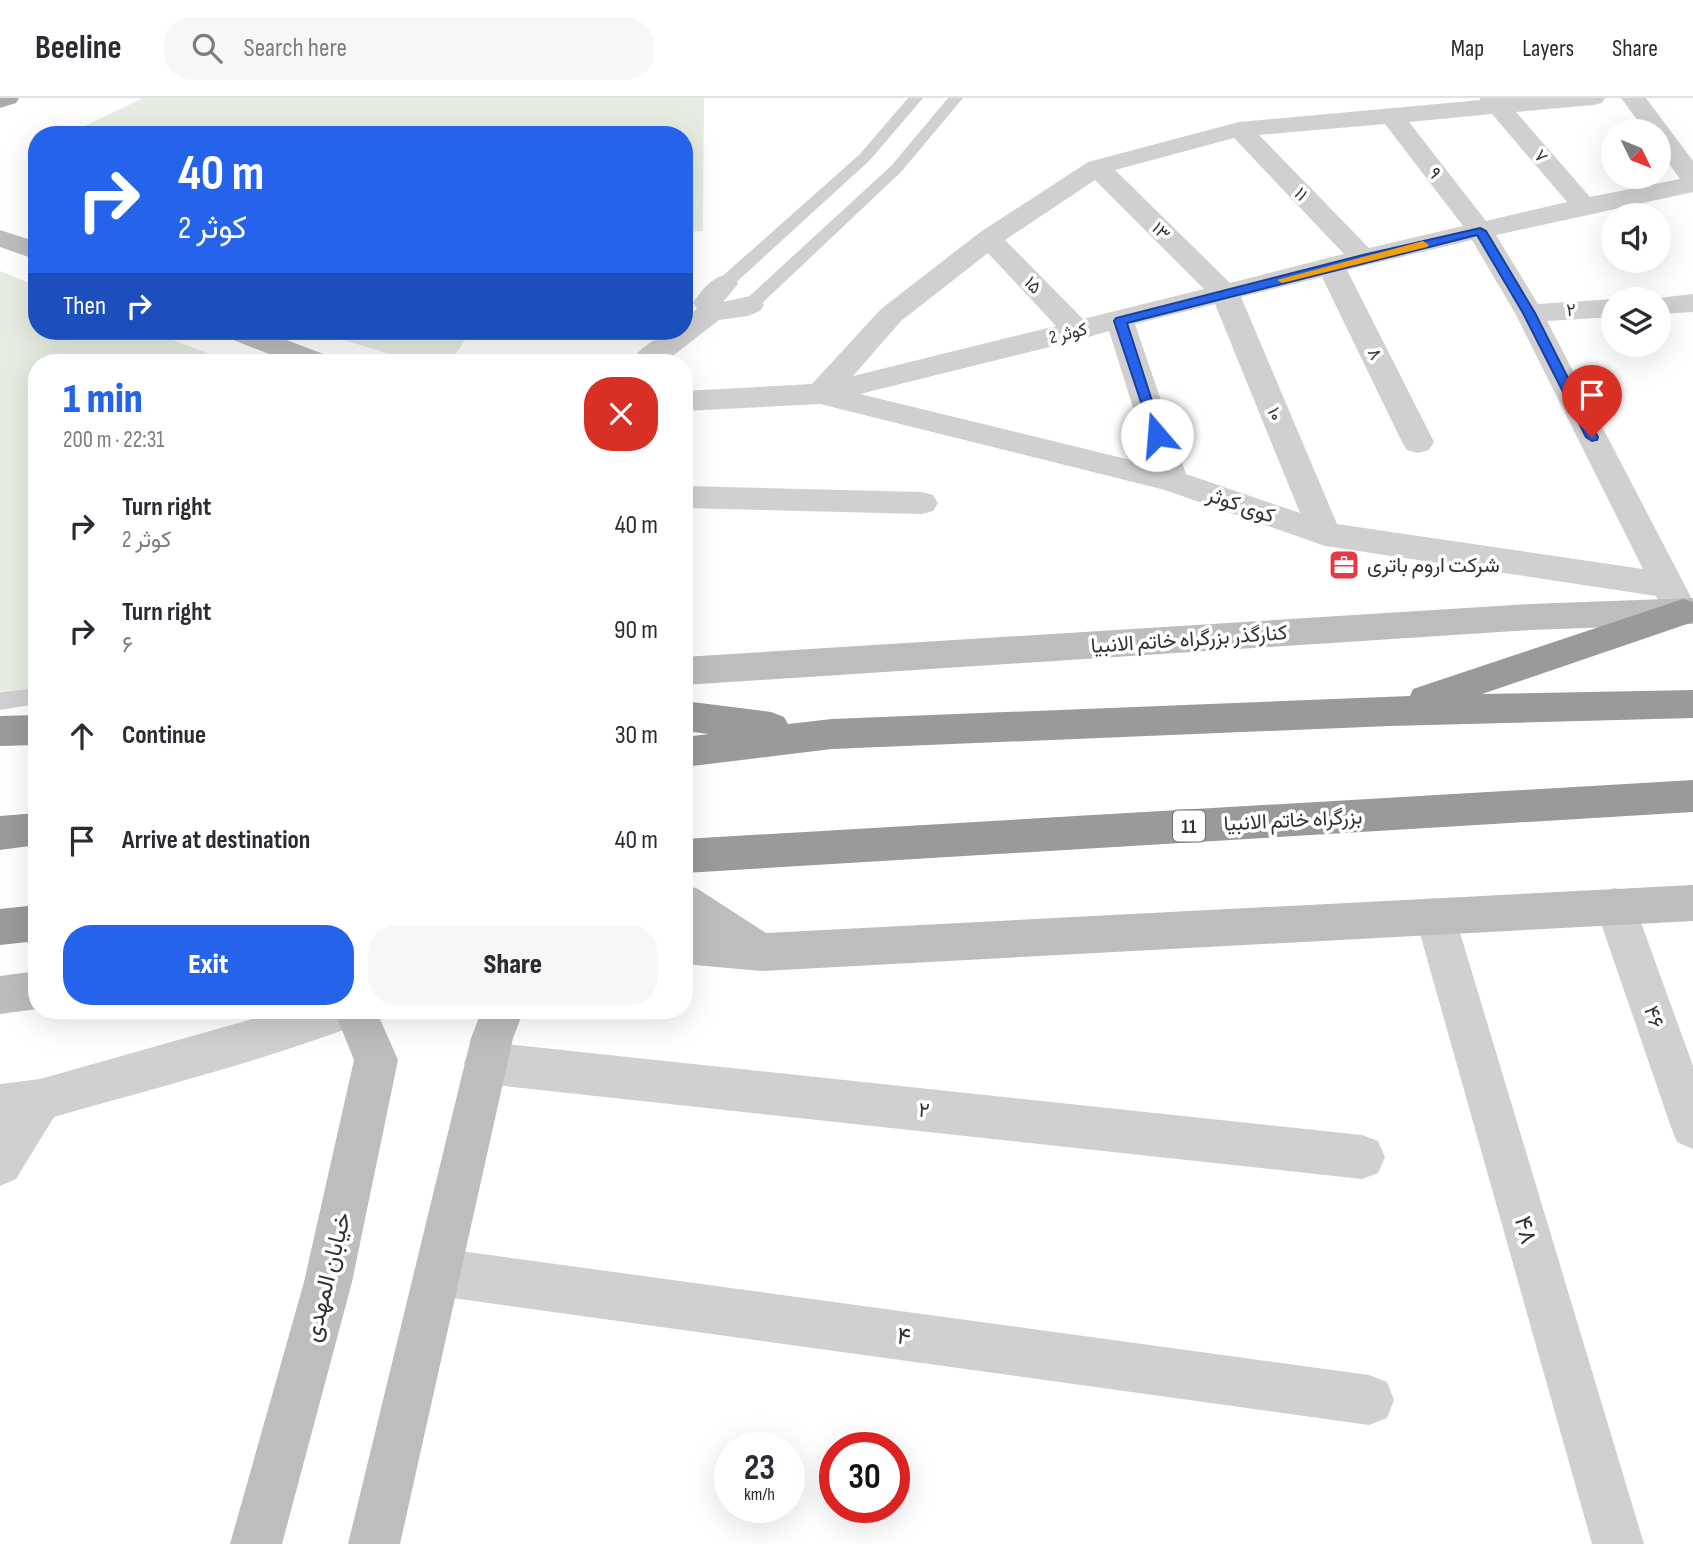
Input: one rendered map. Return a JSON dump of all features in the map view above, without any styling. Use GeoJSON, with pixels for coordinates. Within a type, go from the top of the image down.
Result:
{"type":"FeatureCollection","features":[{"type":"Feature","properties":{"kind":"highway"},"geometry":{"type":"LineString","coordinates":[[1390,711],[1681,603]]}},
{"type":"Feature","properties":{"kind":"highway"},"geometry":{"type":"LineString","coordinates":[[693,751],[832,734],[1390,711],[1693,704]]}},
{"type":"Feature","properties":{"kind":"highway"},"geometry":{"type":"LineString","coordinates":[[693,717],[832,734]]}},
{"type":"Feature","properties":{"kind":"highway"},"geometry":{"type":"LineString","coordinates":[[0,730],[28,728]]}},
{"type":"Feature","properties":{"kind":"highway","name":"بزرگراه خاتم الانبیا"},"geometry":{"type":"LineString","coordinates":[[693,855],[1693,796]]}},
{"type":"Feature","properties":{"kind":"highway"},"geometry":{"type":"LineString","coordinates":[[0,833],[28,830]]}},
{"type":"Feature","properties":{"kind":"highway"},"geometry":{"type":"LineString","coordinates":[[0,927],[28,924]]}},
{"type":"Feature","properties":{"kind":"main road"},"geometry":{"type":"LineString","coordinates":[[0,101],[7,98]]}},
{"type":"Feature","properties":{"kind":"main road"},"geometry":{"type":"LineString","coordinates":[[0,238],[28,249]]}},
{"type":"Feature","properties":{"kind":"main road"},"geometry":{"type":"LineString","coordinates":[[259,340],[295,354]]}},
{"type":"Feature","properties":{"kind":"main road","name":"کنارگذر بزرگراه خاتم الانبیا"},"geometry":{"type":"LineString","coordinates":[[693,670],[1530,617],[1681,603]]}},
{"type":"Feature","properties":{"kind":"main road"},"geometry":{"type":"LineString","coordinates":[[693,947],[761,952],[1693,903]]}},
{"type":"Feature","properties":{"kind":"main road"},"geometry":{"type":"LineString","coordinates":[[693,908],[761,952]]}},
{"type":"Feature","properties":{"kind":"main road"},"geometry":{"type":"LineString","coordinates":[[0,995],[28,991]]}},
{"type":"Feature","properties":{"kind":"main road","name":"خیابان المهدی"},"geometry":{"type":"LineString","coordinates":[[256,1544],[328,1282],[376,1060],[359,1019]]}},
{"type":"Feature","properties":{"kind":"main road"},"geometry":{"type":"LineString","coordinates":[[374,1544],[486,1063],[499,1019]]}},
{"type":"Feature","properties":{"kind":"street"},"geometry":{"type":"LineString","coordinates":[[820,394],[891,315],[989,239],[1097,167],[1239,129],[1494,102],[1593,98]]}},
{"type":"Feature","properties":{"kind":"street"},"geometry":{"type":"LineString","coordinates":[[1633,98],[1648,119]]}},
{"type":"Feature","properties":{"kind":"street","name":"۷"},"geometry":{"type":"LineString","coordinates":[[1494,102],[1584,206]]}},
{"type":"Feature","properties":{"kind":"street","name":"۹"},"geometry":{"type":"LineString","coordinates":[[1390,114],[1480,231],[1529,313],[1681,603]]}},
{"type":"Feature","properties":{"kind":"street","name":"۱۱"},"geometry":{"type":"LineString","coordinates":[[1239,129],[1363,258]]}},
{"type":"Feature","properties":{"kind":"street"},"geometry":{"type":"LineString","coordinates":[[1671,150],[1693,181]]}},
{"type":"Feature","properties":{"kind":"street","name":"۱۳"},"geometry":{"type":"LineString","coordinates":[[1097,167],[1225,294]]}},
{"type":"Feature","properties":{"kind":"street","name":"کوثر 2"},"geometry":{"type":"LineString","coordinates":[[693,401],[820,394],[1363,258],[1693,181]]}},
{"type":"Feature","properties":{"kind":"street","name":"۱۵"},"geometry":{"type":"LineString","coordinates":[[989,239],[1078,331]]}},
{"type":"Feature","properties":{"kind":"street","name":"۸"},"geometry":{"type":"LineString","coordinates":[[1331,267],[1418,442]]}},
{"type":"Feature","properties":{"kind":"street"},"geometry":{"type":"LineString","coordinates":[[724,284],[707,303],[713,311],[724,314],[750,305]]}},
{"type":"Feature","properties":{"kind":"street","name":"۱۰"},"geometry":{"type":"LineString","coordinates":[[1225,294],[1325,534]]}},
{"type":"Feature","properties":{"kind":"street"},"geometry":{"type":"LineString","coordinates":[[1671,304],[1693,303]]}},
{"type":"Feature","properties":{"kind":"street","name":"۲"},"geometry":{"type":"LineString","coordinates":[[1529,313],[1601,309]]}},
{"type":"Feature","properties":{"kind":"street"},"geometry":{"type":"LineString","coordinates":[[693,326],[713,311]]}},
{"type":"Feature","properties":{"kind":"street"},"geometry":{"type":"LineString","coordinates":[[1120,321],[1172,481]]}},
{"type":"Feature","properties":{"kind":"street"},"geometry":{"type":"LineString","coordinates":[[657,354],[675,340]]}},
{"type":"Feature","properties":{"kind":"street","name":"کوی کوثر"},"geometry":{"type":"LineString","coordinates":[[820,394],[1172,481],[1325,534],[1681,603]]}},
{"type":"Feature","properties":{"kind":"street"},"geometry":{"type":"LineString","coordinates":[[693,496],[922,503]]}},
{"type":"Feature","properties":{"kind":"street","name":"۴۶"},"geometry":{"type":"LineString","coordinates":[[1615,906],[1693,1127]]}},
{"type":"Feature","properties":{"kind":"street","name":"۴۸"},"geometry":{"type":"LineString","coordinates":[[1435,916],[1618,1544]]}},
{"type":"Feature","properties":{"kind":"street"},"geometry":{"type":"LineString","coordinates":[[0,1163],[20,1102],[268,1035],[317,1019]]}},
{"type":"Feature","properties":{"kind":"street","name":"۲"},"geometry":{"type":"LineString","coordinates":[[486,1063],[1362,1157]]}},
{"type":"Feature","properties":{"kind":"street","name":"۴"},"geometry":{"type":"LineString","coordinates":[[438,1272],[1369,1400]]}},
{"type":"Feature","properties":{"kind":"lane"},"geometry":{"type":"LineString","coordinates":[[724,284],[865,157],[916,98]]}},
{"type":"Feature","properties":{"kind":"lane"},"geometry":{"type":"LineString","coordinates":[[750,305],[896,169],[956,98]]}},
{"type":"Feature","properties":{"kind":"lane"},"geometry":{"type":"LineString","coordinates":[[0,701],[28,697]]}},
{"type":"Feature","properties":{"kind":"shaded area"},"geometry":{"type":"Polygon","coordinates":[[[143,98],[704,98],[703,231],[693,232],[693,126],[85,126],[143,98]]]}},
{"type":"Feature","properties":{"kind":"shaded area"},"geometry":{"type":"Polygon","coordinates":[[[0,271],[28,282],[28,340],[173,340],[209,354],[28,354],[28,689],[0,691],[0,271]]]}},
{"type":"Feature","properties":{"kind":"shaded area"},"geometry":{"type":"Polygon","coordinates":[[[344,340],[465,340],[455,354],[390,354],[344,340]]]}},
{"type":"Feature","properties":{"kind":"slow traffic"},"geometry":{"type":"LineString","coordinates":[[1282,280],[1423,245]]}},
{"type":"Feature","properties":{"kind":"place","name":"شرکت اروم باتری"},"geometry":{"type":"Point","coordinates":[1344,565]}},
{"type":"Feature","properties":{"kind":"route"},"geometry":{"type":"LineString","coordinates":[[1157,435],[1120,321],[1363,258],[1480,231],[1529,313],[1592,437]]}}]}
